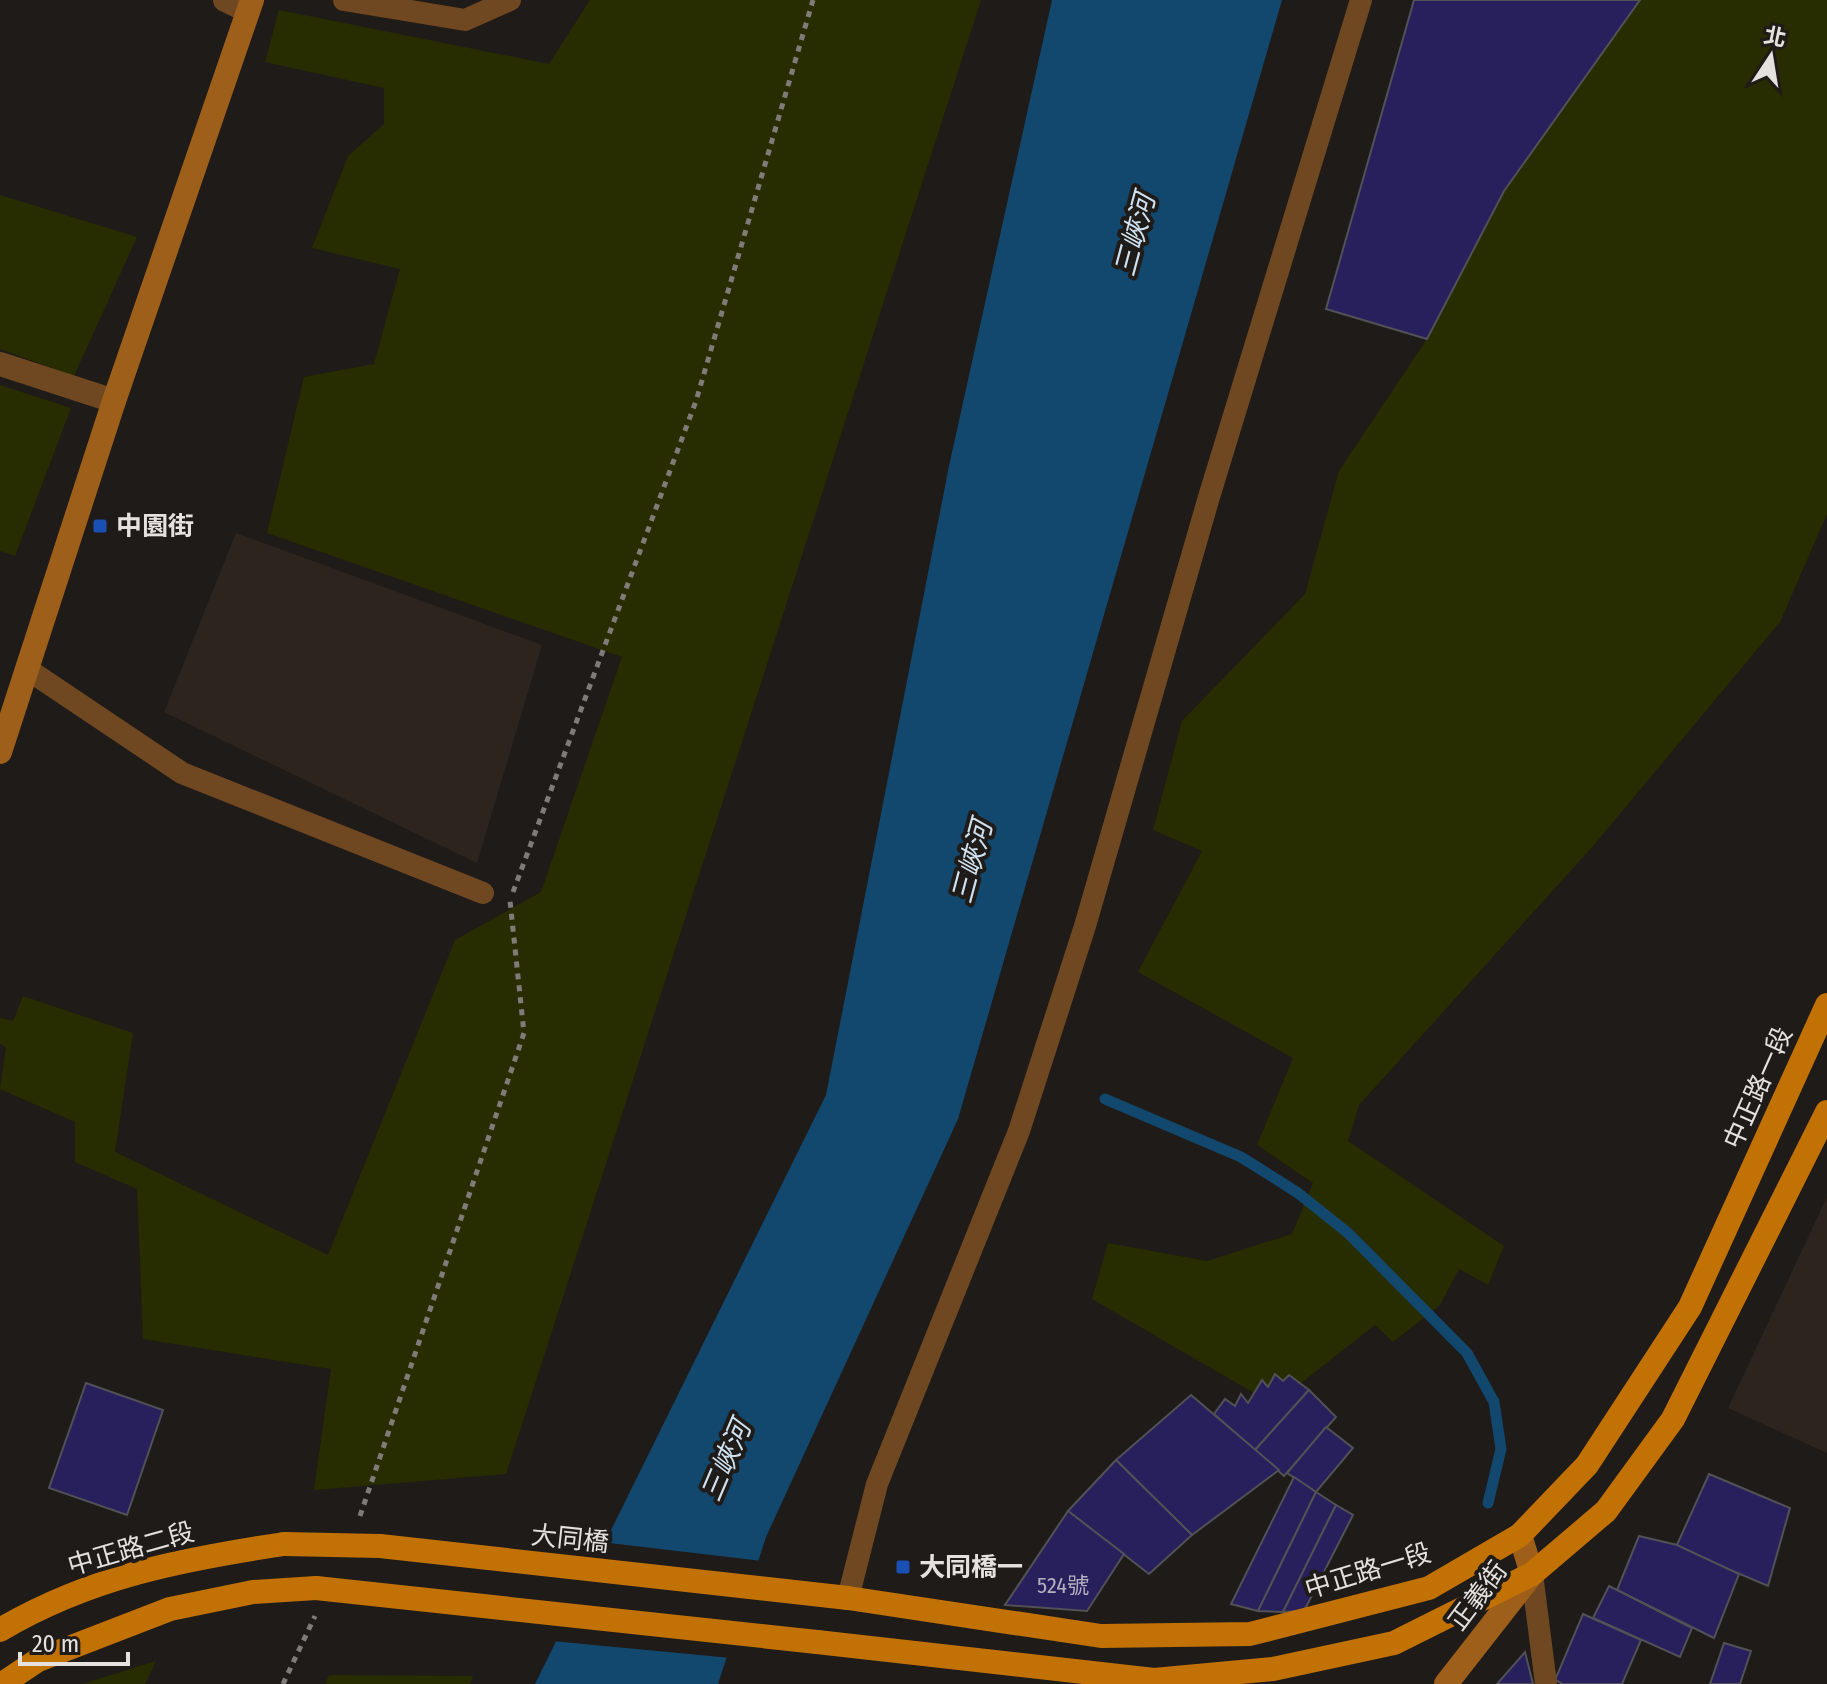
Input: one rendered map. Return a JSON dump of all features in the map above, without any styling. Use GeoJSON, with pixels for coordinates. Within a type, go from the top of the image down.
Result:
{"type":"FeatureCollection","features":[{"type":"Feature","properties":{"kind":"main road","name":"中正路一段"},"geometry":{"type":"LineString","coordinates":[[848,1598],[1101,1636],[1250,1634],[1429,1588],[1520,1535],[1587,1465],[1690,1307],[1827,1005]]}},
{"type":"Feature","properties":{"kind":"main road"},"geometry":{"type":"LineString","coordinates":[[2,1684],[38,1660],[170,1609],[253,1592],[316,1600],[817,1642],[1154,1680],[1273,1669],[1394,1643],[1532,1574],[1606,1511],[1673,1419],[1827,1112]]}},
{"type":"Feature","properties":{"kind":"main road","name":"大同橋"},"geometry":{"type":"LineString","coordinates":[[284,1544],[380,1546],[848,1598]]}},
{"type":"Feature","properties":{"kind":"main road","name":"中正路二段"},"geometry":{"type":"LineString","coordinates":[[0,1630],[34,1610],[126,1574],[193,1558],[284,1544]]}},
{"type":"Feature","properties":{"kind":"street"},"geometry":{"type":"LineString","coordinates":[[0,752],[114,401],[250,6],[225,0]]}},
{"type":"Feature","properties":{"kind":"street"},"geometry":{"type":"LineString","coordinates":[[0,364],[114,401]]}},
{"type":"Feature","properties":{"kind":"street","name":"正義街"},"geometry":{"type":"LineString","coordinates":[[1446,1684],[1532,1574],[1520,1535]]}},
{"type":"Feature","properties":{"kind":"lane"},"geometry":{"type":"LineString","coordinates":[[344,0],[465,20],[510,0]]}},
{"type":"Feature","properties":{"kind":"lane"},"geometry":{"type":"LineString","coordinates":[[848,1598],[877,1484],[1019,1131],[1066,985],[1209,497],[1361,0]]}},
{"type":"Feature","properties":{"kind":"lane"},"geometry":{"type":"LineString","coordinates":[[27,669],[182,773],[483,893]]}},
{"type":"Feature","properties":{"kind":"lane"},"geometry":{"type":"LineString","coordinates":[[1532,1574],[1546,1684]]}},
{"type":"Feature","properties":{"kind":"path"},"geometry":{"type":"LineString","coordinates":[[356,1525],[524,1033],[510,900],[696,401],[813,0]]}},
{"type":"Feature","properties":{"kind":"path"},"geometry":{"type":"LineString","coordinates":[[283,1684],[316,1600]]}},
{"type":"Feature","properties":{"kind":"shaded area"},"geometry":{"type":"Polygon","coordinates":[[[236,533],[542,645],[477,863],[164,712],[236,533]]]}},
{"type":"Feature","properties":{"kind":"shaded area"},"geometry":{"type":"Polygon","coordinates":[[[1827,1197],[1827,1453],[1728,1408],[1827,1197]]]}},
{"type":"Feature","properties":{"kind":"green space"},"geometry":{"type":"Polygon","coordinates":[[[590,0],[981,0],[506,1474],[314,1490],[331,1369],[143,1339],[137,1189],[75,1162],[75,1122],[0,1089],[6,1047],[0,1044],[0,1018],[13,1021],[23,996],[133,1033],[115,1152],[328,1255],[455,940],[541,892],[622,657],[267,533],[304,377],[374,364],[400,269],[312,248],[348,156],[384,124],[384,88],[265,62],[279,10],[549,64],[590,0]]]}},
{"type":"Feature","properties":{"kind":"green space"},"geometry":{"type":"Polygon","coordinates":[[[1640,0],[1827,0],[1827,514],[1780,622],[1594,845],[1359,1105],[1348,1141],[1504,1246],[1488,1285],[1459,1269],[1440,1305],[1393,1342],[1375,1325],[1301,1383],[1290,1375],[1268,1387],[1262,1380],[1254,1393],[1092,1299],[1108,1243],[1207,1261],[1292,1234],[1313,1183],[1257,1145],[1293,1058],[1138,972],[1202,851],[1153,830],[1182,721],[1305,594],[1339,471],[1427,339],[1504,191],[1640,0]]]}},
{"type":"Feature","properties":{"kind":"green space"},"geometry":{"type":"Polygon","coordinates":[[[0,195],[137,237],[74,376],[0,349],[0,195]]]}},
{"type":"Feature","properties":{"kind":"green space"},"geometry":{"type":"Polygon","coordinates":[[[0,385],[71,408],[15,556],[0,551],[0,385]]]}},
{"type":"Feature","properties":{"kind":"green space"},"geometry":{"type":"Polygon","coordinates":[[[156,1661],[145,1684],[82,1684],[156,1661]]]}},
{"type":"Feature","properties":{"kind":"green space"},"geometry":{"type":"Polygon","coordinates":[[[329,1675],[473,1676],[470,1684],[325,1684],[329,1675]]]}},
{"type":"Feature","properties":{"kind":"water","name":"三峽河"},"geometry":{"type":"Polygon","coordinates":[[[1052,0],[1282,0],[958,1119],[766,1537],[718,1684],[535,1684],[826,1095],[949,466],[1052,0]]]}},
{"type":"Feature","properties":{"kind":"pier"},"geometry":{"type":"Polygon","coordinates":[[[601,1542],[762,1561],[731,1658],[552,1641],[601,1542]]]}},
{"type":"Feature","properties":{"kind":"building"},"geometry":{"type":"Polygon","coordinates":[[[1414,0],[1640,0],[1504,191],[1427,339],[1326,309],[1414,0]]]}},
{"type":"Feature","properties":{"kind":"building"},"geometry":{"type":"Polygon","coordinates":[[[1275,1374],[1283,1381],[1289,1375],[1309,1390],[1255,1450],[1214,1414],[1225,1399],[1235,1406],[1241,1394],[1248,1403],[1262,1380],[1268,1387],[1275,1374]]]}},
{"type":"Feature","properties":{"kind":"building"},"geometry":{"type":"Polygon","coordinates":[[[86,1383],[163,1410],[127,1515],[49,1488],[86,1383]]]}},
{"type":"Feature","properties":{"kind":"building"},"geometry":{"type":"Polygon","coordinates":[[[1309,1390],[1336,1417],[1284,1476],[1255,1450],[1309,1390]]]}},
{"type":"Feature","properties":{"kind":"building"},"geometry":{"type":"Polygon","coordinates":[[[1191,1395],[1279,1470],[1192,1535],[1116,1460],[1191,1395]]]}},
{"type":"Feature","properties":{"kind":"building"},"geometry":{"type":"Polygon","coordinates":[[[1326,1427],[1353,1448],[1316,1492],[1287,1473],[1326,1427]]]}},
{"type":"Feature","properties":{"kind":"building"},"geometry":{"type":"Polygon","coordinates":[[[1116,1460],[1192,1535],[1149,1574],[1068,1511],[1116,1460]]]}},
{"type":"Feature","properties":{"kind":"building"},"geometry":{"type":"Polygon","coordinates":[[[1709,1474],[1790,1508],[1768,1586],[1676,1547],[1709,1474]]]}},
{"type":"Feature","properties":{"kind":"building"},"geometry":{"type":"Polygon","coordinates":[[[1294,1477],[1316,1492],[1258,1611],[1231,1604],[1294,1477]]]}},
{"type":"Feature","properties":{"kind":"building"},"geometry":{"type":"Polygon","coordinates":[[[1316,1492],[1336,1505],[1283,1612],[1258,1611],[1316,1492]]]}},
{"type":"Feature","properties":{"kind":"building"},"geometry":{"type":"Polygon","coordinates":[[[1336,1505],[1353,1515],[1304,1611],[1283,1612],[1336,1505]]]}},
{"type":"Feature","properties":{"kind":"building"},"geometry":{"type":"Polygon","coordinates":[[[1068,1511],[1124,1554],[1087,1611],[1005,1605],[1068,1511]]]}},
{"type":"Feature","properties":{"kind":"building"},"geometry":{"type":"Polygon","coordinates":[[[1639,1536],[1677,1545],[1739,1574],[1714,1638],[1617,1590],[1639,1536]]]}},
{"type":"Feature","properties":{"kind":"building"},"geometry":{"type":"Polygon","coordinates":[[[1609,1586],[1692,1628],[1680,1657],[1593,1618],[1609,1586]]]}},
{"type":"Feature","properties":{"kind":"building"},"geometry":{"type":"Polygon","coordinates":[[[1583,1614],[1641,1640],[1622,1684],[1563,1684],[1555,1680],[1583,1614]]]}},
{"type":"Feature","properties":{"kind":"building"},"geometry":{"type":"Polygon","coordinates":[[[1724,1643],[1751,1651],[1740,1684],[1710,1684],[1724,1643]]]}},
{"type":"Feature","properties":{"kind":"building"},"geometry":{"type":"Polygon","coordinates":[[[1525,1652],[1533,1684],[1497,1684],[1525,1652]]]}},
{"type":"Feature","properties":{"kind":"waterway"},"geometry":{"type":"LineString","coordinates":[[1105,1099],[1241,1157],[1298,1193],[1348,1233],[1467,1353],[1494,1402],[1501,1449],[1488,1503]]}},
{"type":"Feature","properties":{"kind":"place","name":"中園街"},"geometry":{"type":"Point","coordinates":[100,526]}},
{"type":"Feature","properties":{"kind":"place","name":"大同橋一"},"geometry":{"type":"Point","coordinates":[903,1567]}}]}
